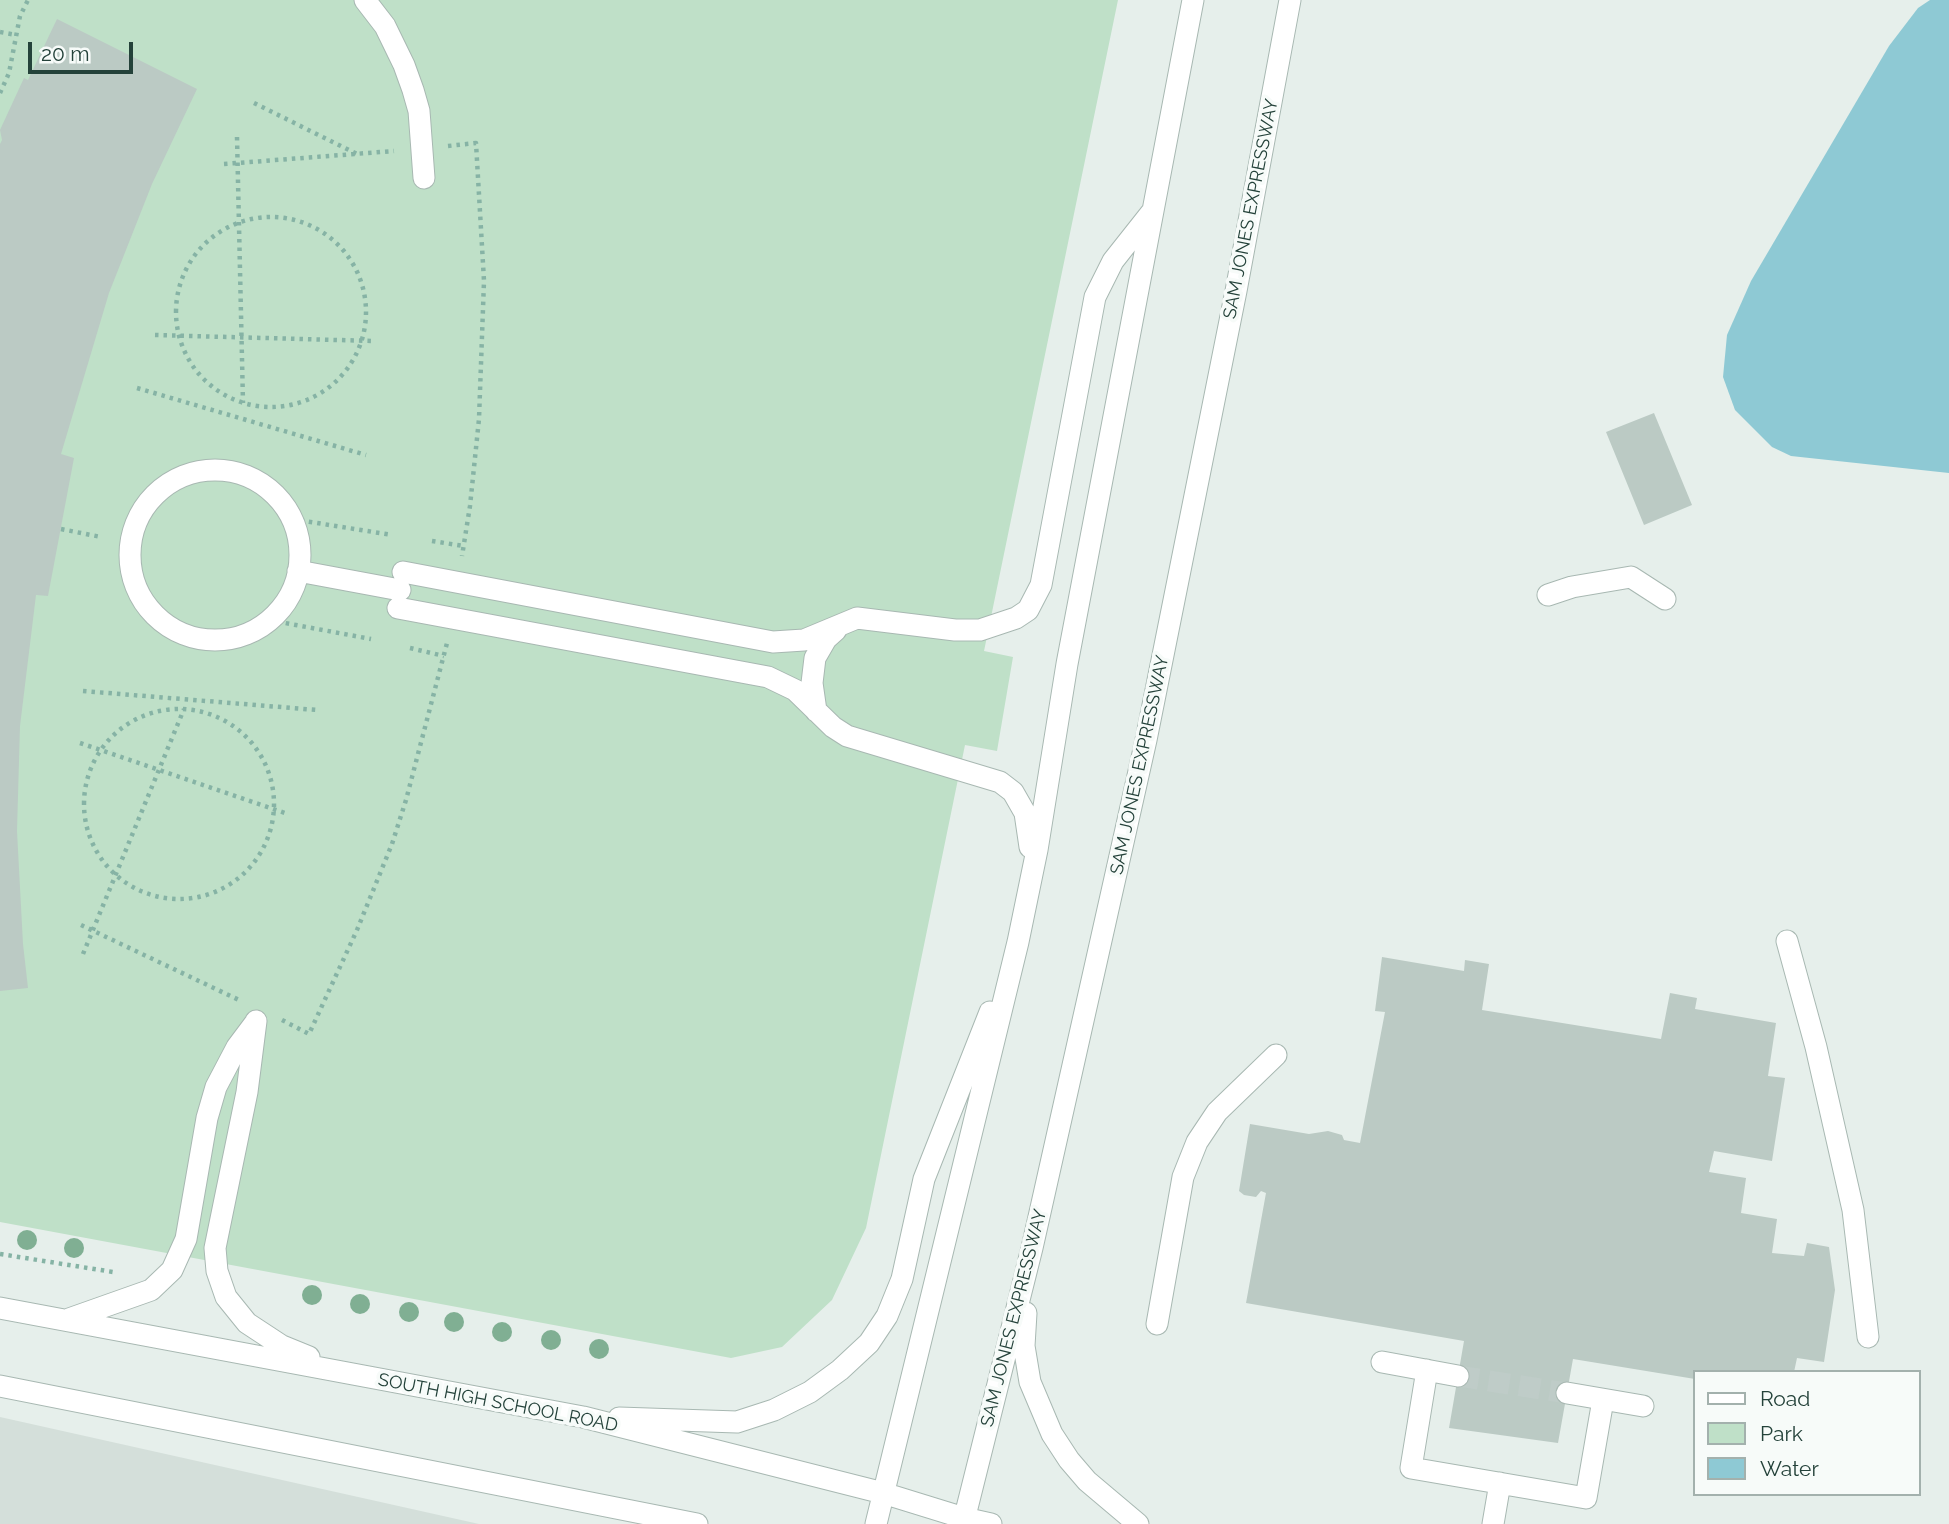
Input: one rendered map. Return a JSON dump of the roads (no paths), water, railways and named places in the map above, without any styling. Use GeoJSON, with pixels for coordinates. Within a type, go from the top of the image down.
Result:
{"type":"FeatureCollection","features":[{"type":"Feature","properties":{"kind":"street"},"geometry":{"type":"LineString","coordinates":[[365,0],[385,26],[413,90],[419,111],[424,178]]}},
{"type":"Feature","properties":{"kind":"street"},"geometry":{"type":"LineString","coordinates":[[876,1524],[1018,942],[1067,664],[1193,0]]}},
{"type":"Feature","properties":{"kind":"street","name":"SAM JONES EXPRESSWAY"},"geometry":{"type":"LineString","coordinates":[[963,1521],[1032,1248],[1128,821],[1191,524],[1290,0]]}},
{"type":"Feature","properties":{"kind":"street"},"geometry":{"type":"LineString","coordinates":[[298,571],[400,590],[773,642],[804,640],[857,618],[930,629],[980,630],[1016,618],[1028,610],[1041,585],[1095,297],[1102,279],[1114,261],[1153,212]]}},
{"type":"Feature","properties":{"kind":"street"},"geometry":{"type":"LineString","coordinates":[[209,470],[228,471],[246,475],[263,484],[277,497],[292,519],[300,549],[298,571],[285,603],[257,629],[221,640],[202,639],[183,634],[167,625],[152,612],[141,597],[132,570],[131,542],[136,523],[157,492],[182,477],[209,470]]}},
{"type":"Feature","properties":{"kind":"street"},"geometry":{"type":"LineString","coordinates":[[1548,594],[1631,577],[1665,599]]}},
{"type":"Feature","properties":{"kind":"street"},"geometry":{"type":"LineString","coordinates":[[400,590],[768,677],[795,690],[833,727],[847,736],[979,774],[1008,787],[1019,801],[1029,829],[1029,888]]}},
{"type":"Feature","properties":{"kind":"street"},"geometry":{"type":"LineString","coordinates":[[816,711],[812,683],[816,658],[826,639],[843,623]]}},
{"type":"Feature","properties":{"kind":"street"},"geometry":{"type":"LineString","coordinates":[[583,1417],[737,1422],[774,1410],[810,1392],[840,1370],[869,1343],[887,1317],[902,1279],[924,1179],[1018,942]]}},
{"type":"Feature","properties":{"kind":"street"},"geometry":{"type":"LineString","coordinates":[[1787,942],[1816,1047],[1853,1210],[1868,1337]]}},
{"type":"Feature","properties":{"kind":"street"},"geometry":{"type":"LineString","coordinates":[[65,1320],[151,1290],[172,1270],[186,1239],[216,1087],[237,1047],[256,1021],[247,1092],[216,1244],[215,1258],[220,1282],[236,1312],[262,1334],[292,1350],[367,1377]]}},
{"type":"Feature","properties":{"kind":"street"},"geometry":{"type":"LineString","coordinates":[[1157,1324],[1183,1177],[1197,1142],[1217,1111],[1276,1055]]}},
{"type":"Feature","properties":{"kind":"street"},"geometry":{"type":"LineString","coordinates":[[186,1239],[216,1244]]}},
{"type":"Feature","properties":{"kind":"street"},"geometry":{"type":"LineString","coordinates":[[1032,1248],[1024,1346],[1030,1382],[1052,1434],[1069,1460],[1087,1481],[1138,1524]]}},
{"type":"Feature","properties":{"kind":"street","name":"SOUTH HIGH SCHOOL ROAD"},"geometry":{"type":"LineString","coordinates":[[0,1308],[583,1417],[883,1493],[963,1521],[991,1524]]}},
{"type":"Feature","properties":{"kind":"street"},"geometry":{"type":"LineString","coordinates":[[1382,1362],[1458,1376]]}},
{"type":"Feature","properties":{"kind":"street"},"geometry":{"type":"LineString","coordinates":[[1427,1370],[1411,1468],[1586,1498],[1603,1399]]}},
{"type":"Feature","properties":{"kind":"street"},"geometry":{"type":"LineString","coordinates":[[0,1386],[697,1524]]}},
{"type":"Feature","properties":{"kind":"street"},"geometry":{"type":"LineString","coordinates":[[1567,1393],[1643,1406]]}},
{"type":"Feature","properties":{"kind":"street"},"geometry":{"type":"LineString","coordinates":[[1493,1524],[1500,1483]]}},
{"type":"Feature","properties":{"kind":"water"},"geometry":{"type":"Polygon","coordinates":[[[1930,0],[1949,0],[1949,473],[1791,456],[1772,447],[1735,410],[1723,377],[1727,335],[1751,281],[1889,46],[1918,8],[1930,0]]]}},
{"type":"Feature","properties":{"kind":"tunnel"},"geometry":{"type":"LineString","coordinates":[[1458,1376],[1567,1393]]}}]}
